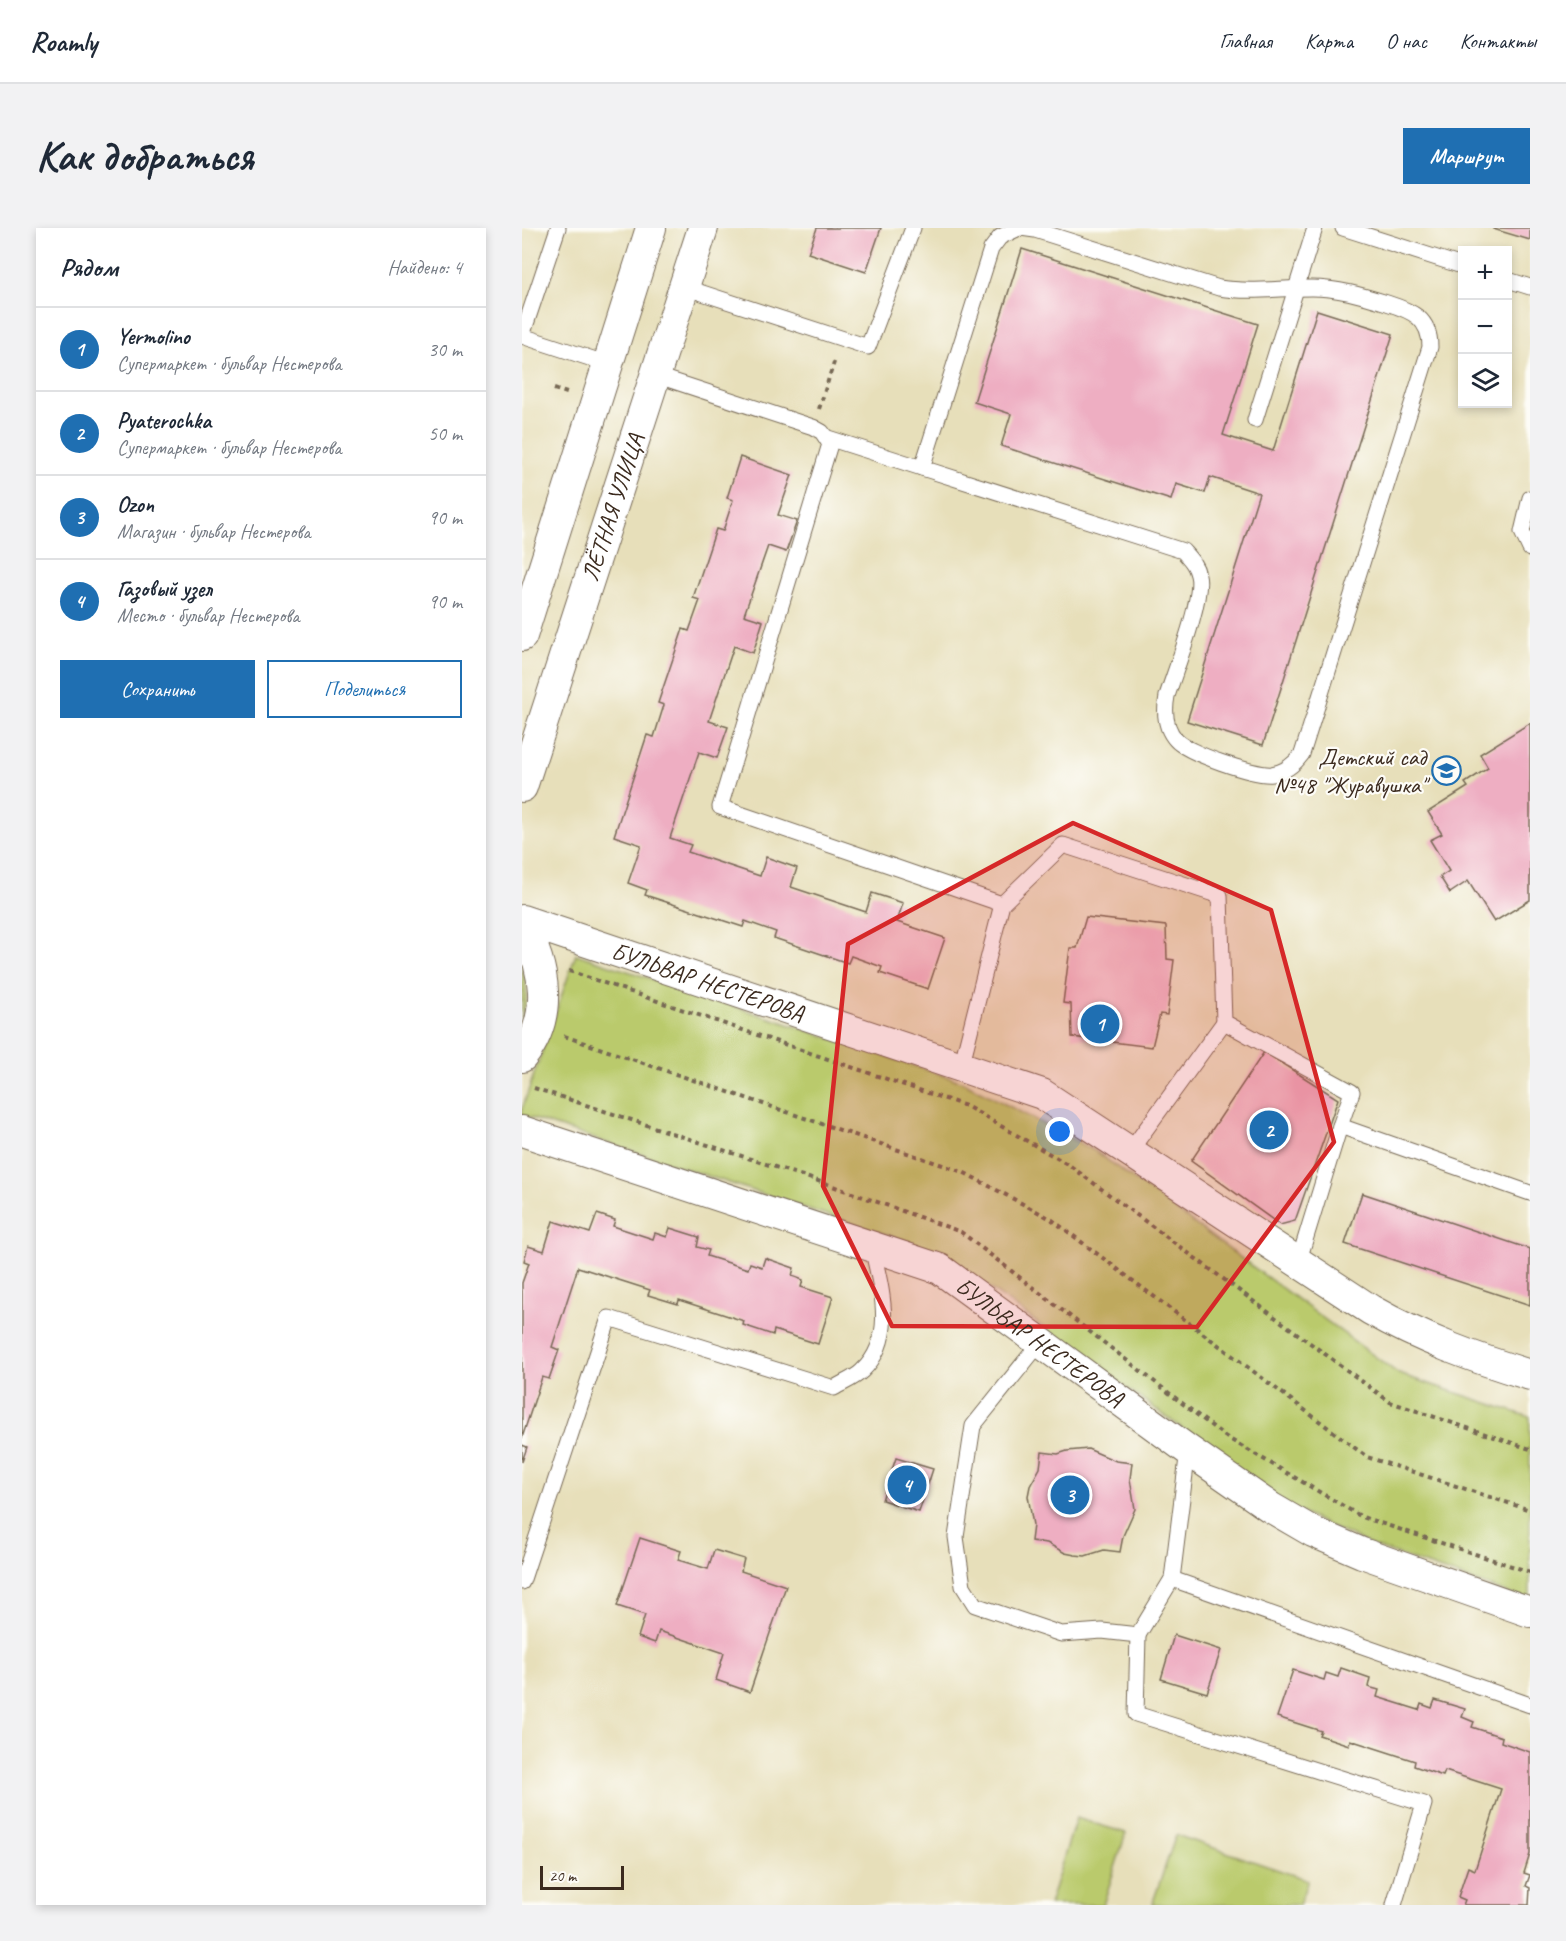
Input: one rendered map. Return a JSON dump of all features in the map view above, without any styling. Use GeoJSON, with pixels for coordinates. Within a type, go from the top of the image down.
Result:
{"type":"FeatureCollection","features":[{"type":"Feature","properties":{"kind":"street","name":"ЛЁТНАЯ УЛИЦА"},"geometry":{"type":"LineString","coordinates":[[522,636],[651,228]]}},
{"type":"Feature","properties":{"kind":"street","name":"ЛЁТНАЯ УЛИЦА"},"geometry":{"type":"LineString","coordinates":[[522,787],[703,228]]}},
{"type":"Feature","properties":{"kind":"street","name":"БУЛЬВАР НЕСТЕРОВА"},"geometry":{"type":"LineString","coordinates":[[522,920],[1042,1094],[1298,1263],[1414,1334],[1463,1354],[1530,1375]]}},
{"type":"Feature","properties":{"kind":"street"},"geometry":{"type":"LineString","coordinates":[[522,925],[536,949],[543,982],[541,1017],[529,1049],[522,1057]]}},
{"type":"Feature","properties":{"kind":"street","name":"БУЛЬВАР НЕСТЕРОВА"},"geometry":{"type":"LineString","coordinates":[[522,1131],[940,1269],[1039,1344],[1188,1450],[1270,1507],[1313,1532],[1362,1553],[1530,1612]]}},
{"type":"Feature","properties":{"kind":"lane"},"geometry":{"type":"LineString","coordinates":[[558,228],[522,336],[608,364]]}},
{"type":"Feature","properties":{"kind":"lane"},"geometry":{"type":"LineString","coordinates":[[684,287],[868,347],[913,228]]}},
{"type":"Feature","properties":{"kind":"lane"},"geometry":{"type":"LineString","coordinates":[[655,375],[813,427],[828,438],[922,468],[1183,551],[1194,563],[1199,576],[1199,594],[1167,696],[1166,718],[1169,729],[1187,750],[1263,774],[1288,769],[1302,754],[1430,347],[1427,326],[1409,310],[1350,292],[1296,288],[1256,292],[1220,288],[1020,228],[1000,237],[991,249],[922,468]]}},
{"type":"Feature","properties":{"kind":"lane"},"geometry":{"type":"LineString","coordinates":[[1255,420],[1315,228]]}},
{"type":"Feature","properties":{"kind":"lane"},"geometry":{"type":"LineString","coordinates":[[1343,228],[1458,265]]}},
{"type":"Feature","properties":{"kind":"lane"},"geometry":{"type":"LineString","coordinates":[[1512,281],[1530,287]]}},
{"type":"Feature","properties":{"kind":"lane"},"geometry":{"type":"LineString","coordinates":[[828,438],[830,450],[720,807],[1002,904]]}},
{"type":"Feature","properties":{"kind":"lane"},"geometry":{"type":"LineString","coordinates":[[1530,498],[1522,532],[1530,549]]}},
{"type":"Feature","properties":{"kind":"lane"},"geometry":{"type":"LineString","coordinates":[[961,1068],[1002,904],[1063,844],[1220,896],[1224,1022],[1130,1151]]}},
{"type":"Feature","properties":{"kind":"lane"},"geometry":{"type":"LineString","coordinates":[[1224,1022],[1352,1092],[1298,1263]]}},
{"type":"Feature","properties":{"kind":"lane"},"geometry":{"type":"LineString","coordinates":[[1340,1126],[1530,1193]]}},
{"type":"Feature","properties":{"kind":"lane"},"geometry":{"type":"LineString","coordinates":[[522,1582],[609,1318],[834,1388],[862,1371],[883,1341],[883,1294],[872,1247]]}},
{"type":"Feature","properties":{"kind":"lane"},"geometry":{"type":"LineString","coordinates":[[1039,1344],[974,1426],[956,1537],[963,1586],[975,1605],[1061,1634],[1102,1631],[1138,1635]]}},
{"type":"Feature","properties":{"kind":"lane"},"geometry":{"type":"LineString","coordinates":[[1188,1450],[1172,1578],[1138,1635],[1136,1714],[1424,1804],[1394,1905]]}},
{"type":"Feature","properties":{"kind":"lane"},"geometry":{"type":"LineString","coordinates":[[1172,1578],[1530,1705]]}},
{"type":"Feature","properties":{"kind":"path"},"geometry":{"type":"LineString","coordinates":[[813,427],[842,338]]}},
{"type":"Feature","properties":{"kind":"path"},"geometry":{"type":"LineString","coordinates":[[563,969],[966,1106],[1069,1165],[1390,1402],[1530,1449]]}},
{"type":"Feature","properties":{"kind":"path"},"geometry":{"type":"LineString","coordinates":[[559,1034],[963,1172],[1051,1219],[1367,1457],[1530,1510]]}},
{"type":"Feature","properties":{"kind":"highlighted area"},"geometry":{"type":"Polygon","coordinates":[[[1073,823],[1271,910],[1334,1142],[1197,1327],[892,1326],[823,1186],[848,944],[1073,823]]]}},
{"type":"Feature","properties":{"kind":"green space"},"geometry":{"type":"Polygon","coordinates":[[[576,954],[963,1082],[1095,1151],[1399,1374],[1530,1417],[1530,1601],[1373,1546],[1293,1509],[940,1252],[522,1115],[522,1109],[576,954]]]}},
{"type":"Feature","properties":{"kind":"green space"},"geometry":{"type":"Polygon","coordinates":[[[522,964],[526,991],[522,1018],[522,964]]]}},
{"type":"Feature","properties":{"kind":"green space"},"geometry":{"type":"Polygon","coordinates":[[[1076,1818],[1126,1833],[1103,1905],[1049,1905],[1076,1818]]]}},
{"type":"Feature","properties":{"kind":"green space"},"geometry":{"type":"Polygon","coordinates":[[[1176,1835],[1308,1880],[1299,1905],[1152,1905],[1176,1835]]]}},
{"type":"Feature","properties":{"kind":"building"},"geometry":{"type":"Polygon","coordinates":[[[817,228],[881,228],[866,272],[808,253],[817,228]]]}},
{"type":"Feature","properties":{"kind":"building"},"geometry":{"type":"Polygon","coordinates":[[[1493,228],[1530,228],[1530,240],[1493,229],[1493,228]]]}},
{"type":"Feature","properties":{"kind":"building"},"geometry":{"type":"Polygon","coordinates":[[[1022,249],[1258,324],[1223,435],[1273,451],[1317,310],[1393,334],[1263,745],[1187,721],[1259,493],[1210,477],[1205,493],[1176,484],[1171,500],[1001,446],[1011,414],[974,402],[1022,249]]]}},
{"type":"Feature","properties":{"kind":"building"},"geometry":{"type":"Polygon","coordinates":[[[740,457],[792,475],[778,515],[797,521],[786,552],[768,546],[744,615],[763,621],[753,653],[734,646],[709,721],[728,727],[717,758],[699,752],[670,838],[691,845],[688,852],[760,876],[766,857],[797,868],[791,887],[866,912],[872,893],[903,903],[897,922],[945,938],[928,989],[880,973],[882,967],[851,956],[848,963],[774,938],[776,932],[745,921],[743,927],[645,895],[647,890],[628,883],[641,845],[614,836],[647,735],[654,737],[664,705],[658,703],[683,629],[689,631],[700,600],[693,598],[716,529],[723,531],[733,500],[727,498],[740,457]]]}},
{"type":"Feature","properties":{"kind":"building"},"geometry":{"type":"Polygon","coordinates":[[[1530,723],[1530,900],[1494,922],[1468,881],[1450,893],[1440,877],[1449,871],[1430,840],[1442,834],[1428,812],[1468,787],[1465,783],[1488,768],[1480,754],[1530,723]]]}},
{"type":"Feature","properties":{"kind":"building"},"geometry":{"type":"Polygon","coordinates":[[[1086,917],[1166,926],[1167,959],[1174,960],[1167,1015],[1160,1014],[1152,1047],[1072,1037],[1071,1004],[1063,1003],[1070,948],[1077,948],[1086,917]]]}},
{"type":"Feature","properties":{"kind":"building"},"geometry":{"type":"Polygon","coordinates":[[[1264,1052],[1338,1099],[1295,1221],[1280,1225],[1191,1161],[1264,1052]]]}},
{"type":"Feature","properties":{"kind":"building"},"geometry":{"type":"Polygon","coordinates":[[[1362,1193],[1530,1249],[1530,1305],[1345,1244],[1362,1193]]]}},
{"type":"Feature","properties":{"kind":"building"},"geometry":{"type":"Polygon","coordinates":[[[597,1214],[615,1220],[613,1226],[653,1239],[655,1233],[667,1237],[670,1228],[699,1237],[697,1247],[709,1250],[707,1256],[748,1269],[750,1263],[762,1267],[765,1258],[794,1268],[792,1276],[803,1280],[801,1287],[833,1297],[818,1344],[774,1330],[773,1335],[743,1325],[744,1321],[679,1300],[678,1304],[648,1295],[650,1290],[578,1267],[552,1347],[559,1350],[549,1379],[542,1377],[522,1438],[522,1283],[529,1263],[524,1261],[528,1246],[544,1251],[553,1221],[590,1233],[597,1214]]]}},
{"type":"Feature","properties":{"kind":"building"},"geometry":{"type":"Polygon","coordinates":[[[522,1445],[527,1447],[522,1462],[522,1445]]]}},
{"type":"Feature","properties":{"kind":"building"},"geometry":{"type":"Polygon","coordinates":[[[1088,1449],[1116,1461],[1132,1463],[1130,1479],[1135,1509],[1123,1536],[1120,1552],[1104,1550],[1085,1556],[1075,1555],[1065,1553],[1047,1543],[1031,1541],[1033,1525],[1028,1496],[1030,1486],[1040,1468],[1042,1452],[1058,1454],[1088,1449]]]}},
{"type":"Feature","properties":{"kind":"building"},"geometry":{"type":"Polygon","coordinates":[[[896,1458],[933,1469],[919,1512],[882,1500],[896,1458]]]}},
{"type":"Feature","properties":{"kind":"building"},"geometry":{"type":"Polygon","coordinates":[[[640,1538],[681,1551],[678,1560],[708,1569],[714,1550],[744,1559],[741,1571],[786,1586],[750,1692],[716,1680],[724,1653],[659,1631],[655,1643],[638,1637],[645,1615],[617,1606],[640,1538]]]}},
{"type":"Feature","properties":{"kind":"building"},"geometry":{"type":"Polygon","coordinates":[[[1174,1635],[1221,1650],[1207,1693],[1161,1679],[1174,1635]]]}},
{"type":"Feature","properties":{"kind":"building"},"geometry":{"type":"Polygon","coordinates":[[[1341,1668],[1370,1678],[1368,1687],[1379,1690],[1377,1697],[1419,1710],[1421,1704],[1432,1708],[1435,1700],[1465,1709],[1462,1717],[1474,1722],[1472,1727],[1502,1737],[1501,1742],[1530,1752],[1530,1854],[1524,1873],[1530,1875],[1526,1886],[1530,1888],[1529,1905],[1463,1905],[1465,1900],[1458,1897],[1468,1867],[1475,1870],[1501,1789],[1445,1771],[1443,1776],[1414,1766],[1415,1761],[1350,1740],[1349,1745],[1319,1735],[1321,1731],[1277,1717],[1293,1670],[1324,1680],[1326,1673],[1338,1677],[1341,1668]]]}},
{"type":"Feature","properties":{"kind":"place","name":"Детский сад №48 \"Журавушка\""},"geometry":{"type":"Point","coordinates":[1447,771]}},
{"type":"Feature","properties":{"kind":"place","name":"Yermolino"},"geometry":{"type":"Point","coordinates":[1100,1024]}},
{"type":"Feature","properties":{"kind":"place","name":"Pyaterochka"},"geometry":{"type":"Point","coordinates":[1269,1130]}},
{"type":"Feature","properties":{"kind":"place","name":"Газовый узел"},"geometry":{"type":"Point","coordinates":[907,1485]}},
{"type":"Feature","properties":{"kind":"place","name":"Ozon"},"geometry":{"type":"Point","coordinates":[1070,1495]}}]}
